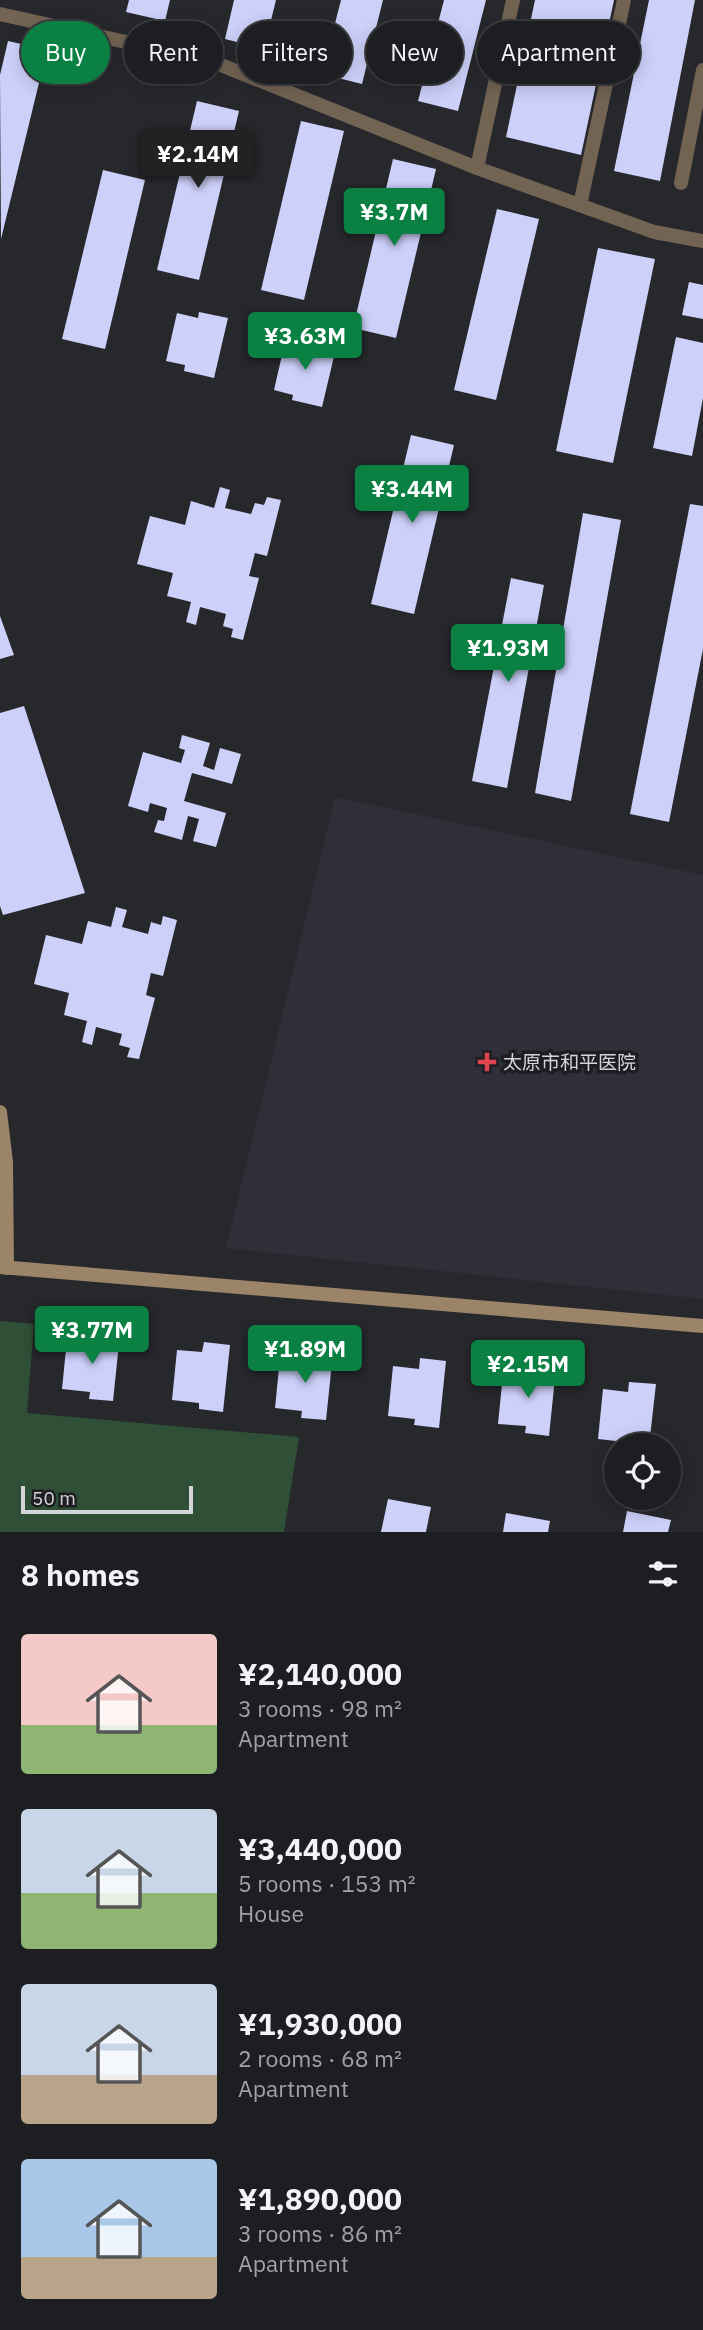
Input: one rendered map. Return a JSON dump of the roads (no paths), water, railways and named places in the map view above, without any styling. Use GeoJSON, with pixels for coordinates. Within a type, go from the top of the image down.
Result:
{"type":"FeatureCollection","features":[{"type":"Feature","properties":{"kind":"street"},"geometry":{"type":"LineString","coordinates":[[477,168],[513,0]]}},
{"type":"Feature","properties":{"kind":"street"},"geometry":{"type":"LineString","coordinates":[[580,205],[624,0]]}},
{"type":"Feature","properties":{"kind":"street"},"geometry":{"type":"LineString","coordinates":[[0,14],[211,61],[477,168],[654,232],[703,241]]}},
{"type":"Feature","properties":{"kind":"street"},"geometry":{"type":"LineString","coordinates":[[681,183],[703,70]]}},
{"type":"Feature","properties":{"kind":"street"},"geometry":{"type":"LineString","coordinates":[[0,1112],[6,1162],[3,1268],[703,1326]]}},
{"type":"Feature","properties":{"kind":"place","name":"太原市和平医院"},"geometry":{"type":"Point","coordinates":[487,1062]}}]}
